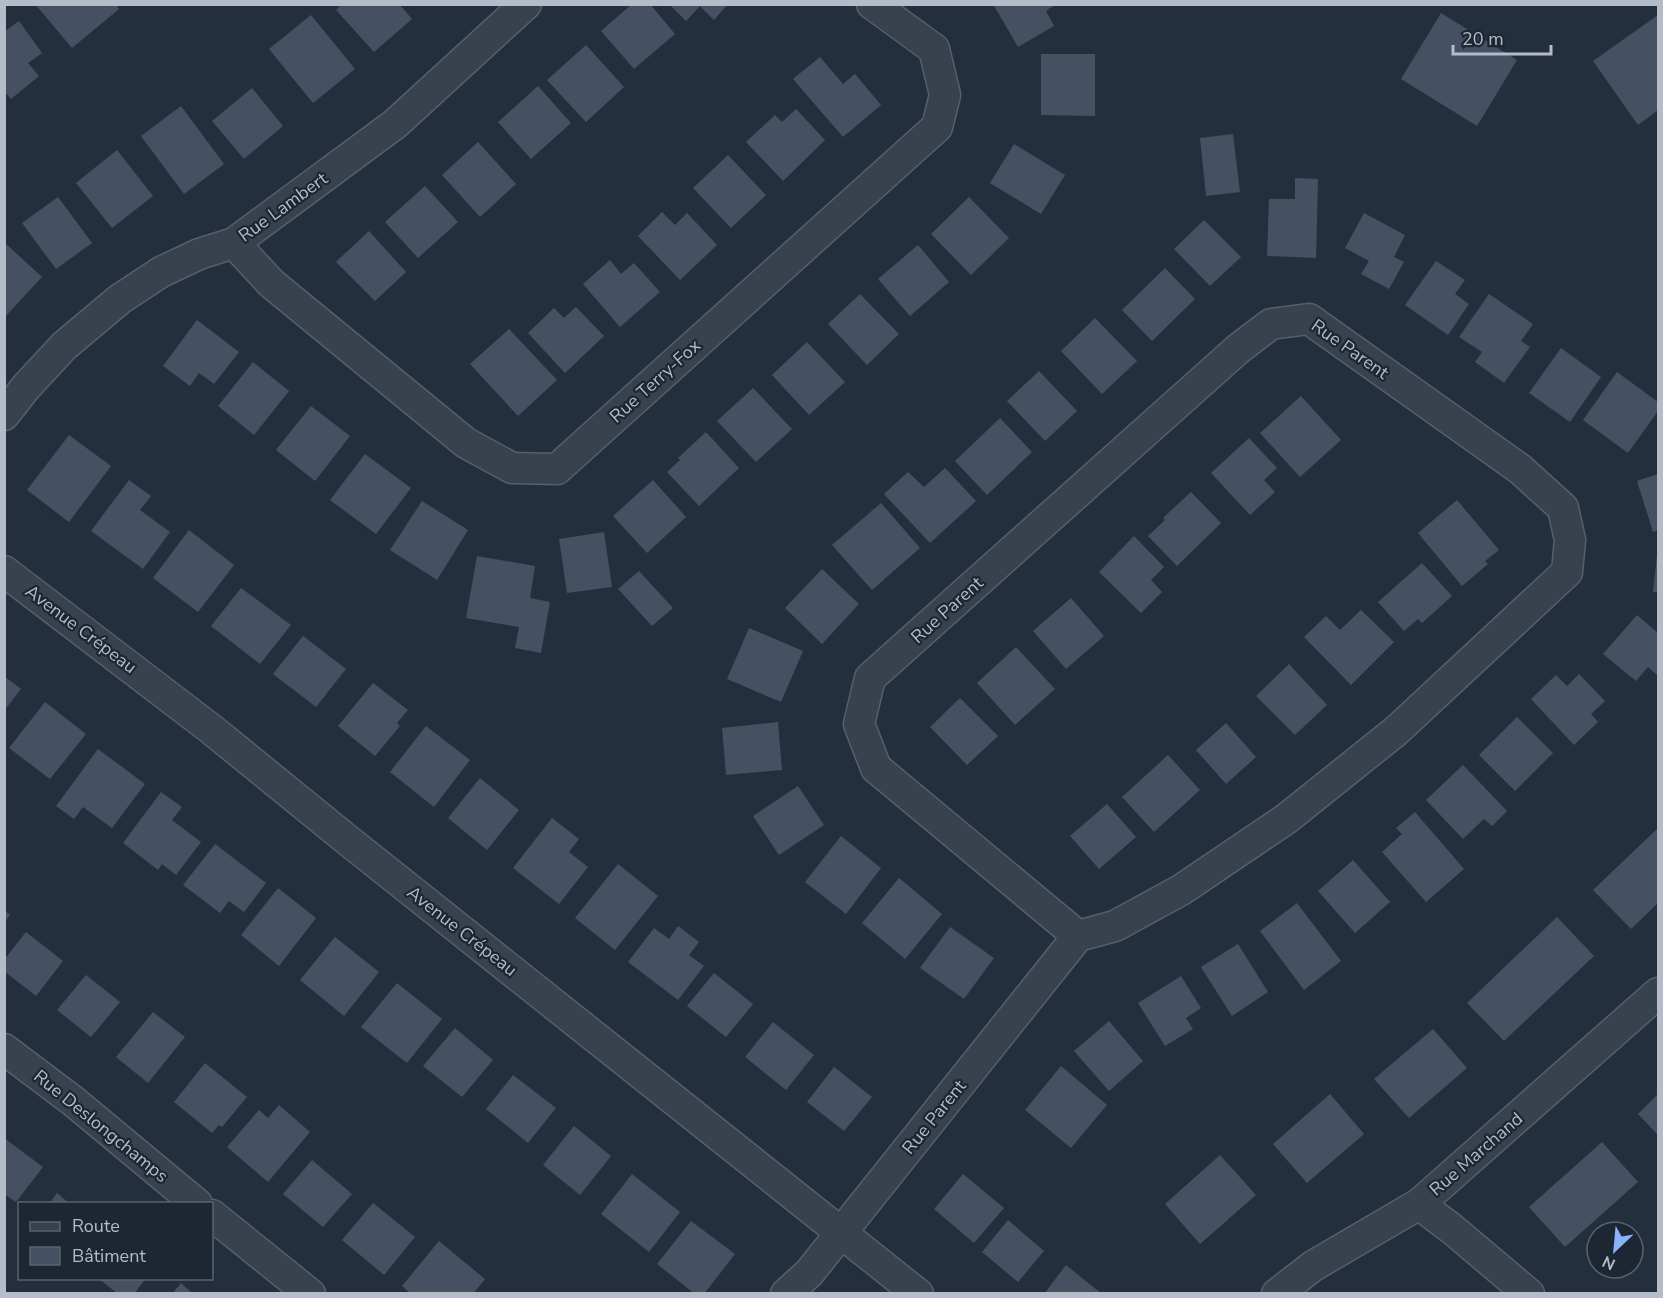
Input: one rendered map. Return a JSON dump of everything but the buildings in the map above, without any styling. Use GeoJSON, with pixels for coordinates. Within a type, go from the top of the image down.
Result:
{"type":"FeatureCollection","features":[{"type":"Feature","properties":{"kind":"street","name":"Rue Lambert"},"geometry":{"type":"LineString","coordinates":[[4,415],[64,346],[120,298],[161,272],[198,254],[234,243],[394,124],[526,4]]}},
{"type":"Feature","properties":{"kind":"street","name":"Rue Terry-Fox"},"geometry":{"type":"LineString","coordinates":[[234,243],[271,283],[466,443],[512,468],[557,469],[938,127],[945,95],[934,49],[872,4]]}},
{"type":"Feature","properties":{"kind":"street","name":"Rue Parent"},"geometry":{"type":"LineString","coordinates":[[786,1293],[809,1274],[840,1232],[1078,936],[1115,926],[1181,890],[1286,819],[1396,731],[1567,572],[1570,540],[1563,508],[1520,469],[1309,319],[1271,324],[1238,350],[870,678],[859,724],[876,768],[1078,936]]}},
{"type":"Feature","properties":{"kind":"street","name":"Avenue Crépeau"},"geometry":{"type":"LineString","coordinates":[[4,571],[211,729],[354,846],[918,1293]]}},
{"type":"Feature","properties":{"kind":"street","name":"Rue Marchand"},"geometry":{"type":"LineString","coordinates":[[1277,1293],[1313,1266],[1419,1204],[1659,993]]}},
{"type":"Feature","properties":{"kind":"street","name":"Rue Deslongchamps"},"geometry":{"type":"LineString","coordinates":[[4,1049],[81,1108],[196,1202]]}},
{"type":"Feature","properties":{"kind":"street"},"geometry":{"type":"LineString","coordinates":[[1419,1204],[1529,1293]]}},
{"type":"Feature","properties":{"kind":"street"},"geometry":{"type":"LineString","coordinates":[[213,1216],[310,1293]]}}]}
